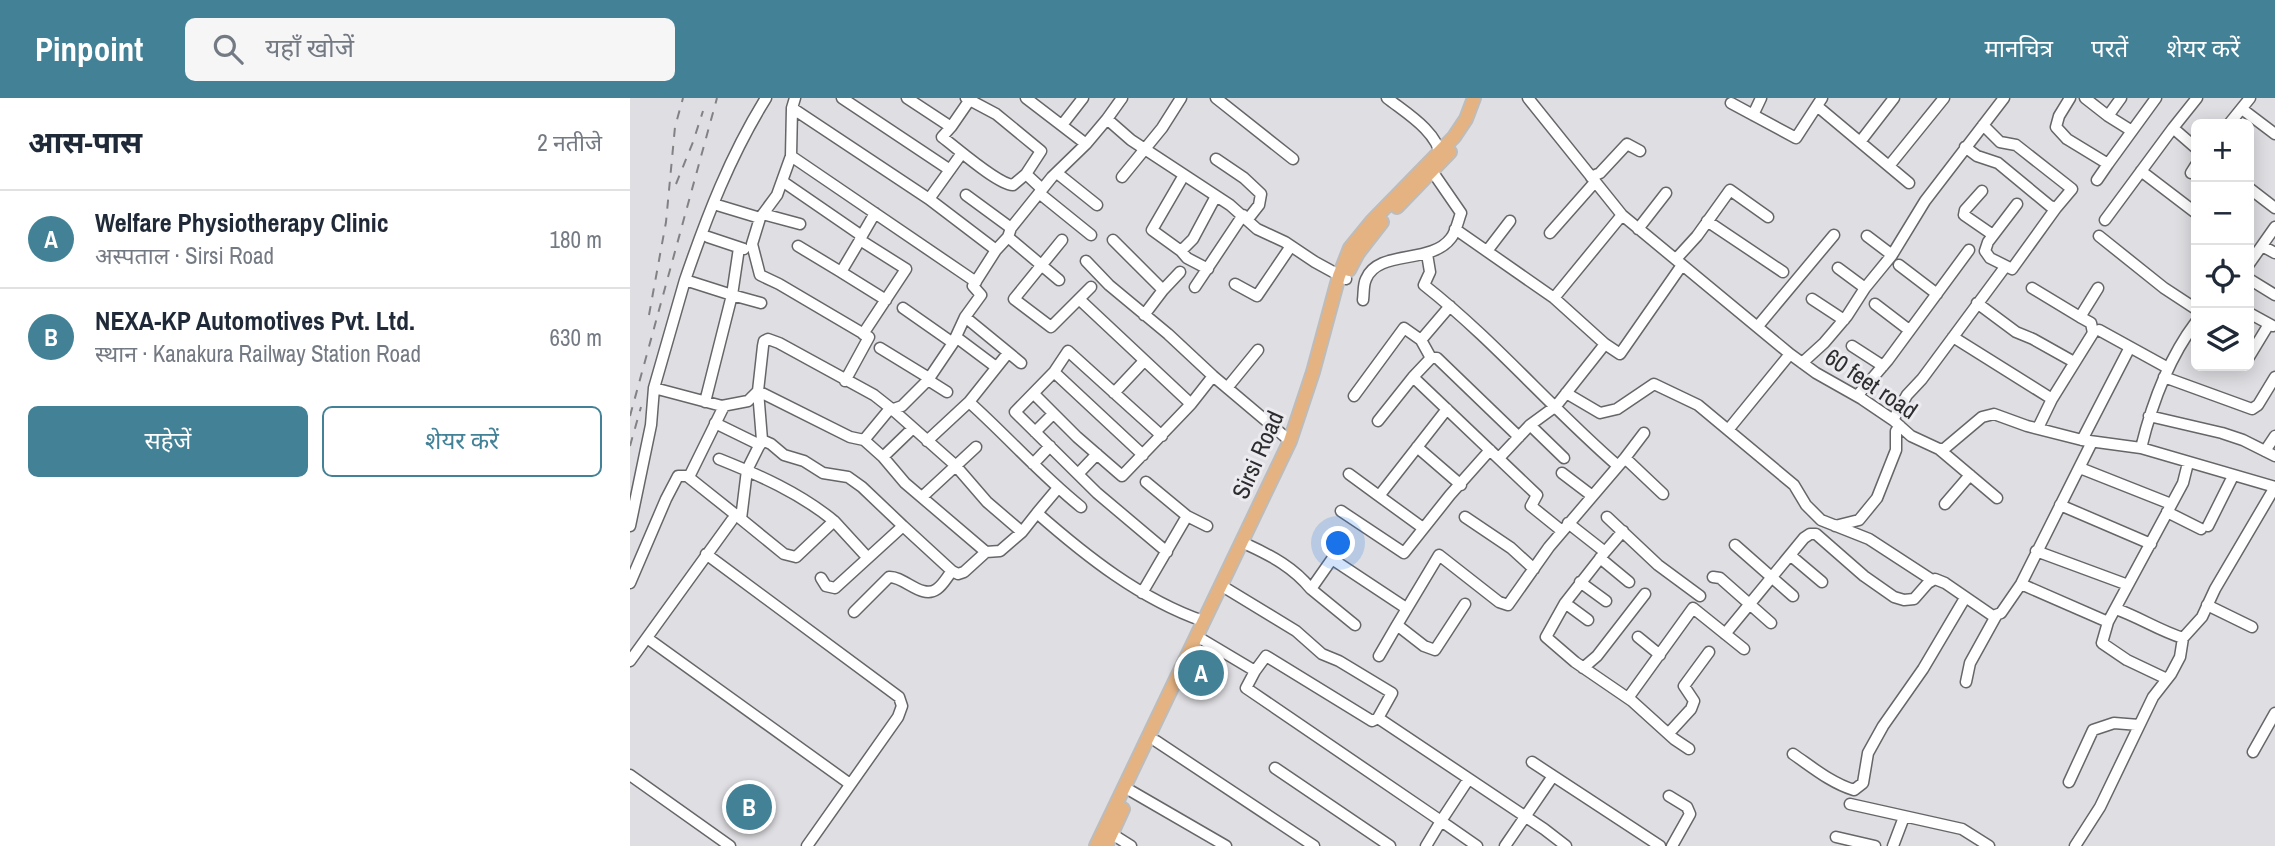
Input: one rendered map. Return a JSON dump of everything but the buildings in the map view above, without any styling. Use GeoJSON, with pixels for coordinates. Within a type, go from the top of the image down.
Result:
{"type":"FeatureCollection","features":[{"type":"Feature","properties":{"kind":"main road","name":"Sirsi Road"},"geometry":{"type":"LineString","coordinates":[[1096,846],[1290,441],[1344,275],[1379,225],[1438,161],[1466,118],[1474,98]]}},
{"type":"Feature","properties":{"kind":"main road","name":"Sirsi Road"},"geometry":{"type":"LineString","coordinates":[[1106,846],[1304,424],[1350,248],[1372,221],[1460,142],[1483,98]]}},
{"type":"Feature","properties":{"kind":"street"},"geometry":{"type":"LineString","coordinates":[[630,526],[651,425],[654,388],[685,280],[730,161],[766,98]]}},
{"type":"Feature","properties":{"kind":"street"},"geometry":{"type":"LineString","coordinates":[[843,98],[950,170]]}},
{"type":"Feature","properties":{"kind":"street"},"geometry":{"type":"LineString","coordinates":[[907,98],[951,127]]}},
{"type":"Feature","properties":{"kind":"street"},"geometry":{"type":"LineString","coordinates":[[1026,98],[1086,144]]}},
{"type":"Feature","properties":{"kind":"street"},"geometry":{"type":"LineString","coordinates":[[1062,125],[1083,98]]}},
{"type":"Feature","properties":{"kind":"street"},"geometry":{"type":"LineString","coordinates":[[864,440],[872,427],[888,411],[902,407],[929,379],[981,295],[974,288],[976,282],[996,250],[1040,191],[1086,144],[1122,98]]}},
{"type":"Feature","properties":{"kind":"street"},"geometry":{"type":"LineString","coordinates":[[1122,177],[1181,98]]}},
{"type":"Feature","properties":{"kind":"street"},"geometry":{"type":"LineString","coordinates":[[1216,98],[1293,159]]}},
{"type":"Feature","properties":{"kind":"street"},"geometry":{"type":"LineString","coordinates":[[1363,300],[1366,278],[1371,270],[1402,257],[1434,252],[1451,239],[1461,213],[1424,128],[1387,98]]}},
{"type":"Feature","properties":{"kind":"street"},"geometry":{"type":"LineString","coordinates":[[1753,115],[1761,98]]}},
{"type":"Feature","properties":{"kind":"street"},"geometry":{"type":"LineString","coordinates":[[1860,142],[1894,98]]}},
{"type":"Feature","properties":{"kind":"street"},"geometry":{"type":"LineString","coordinates":[[1889,166],[1944,98]]}},
{"type":"Feature","properties":{"kind":"street"},"geometry":{"type":"LineString","coordinates":[[1802,363],[1844,320],[1865,288],[1892,255],[1925,201],[2004,98]]}},
{"type":"Feature","properties":{"kind":"street"},"geometry":{"type":"LineString","coordinates":[[2070,98],[2056,127],[2067,139],[2108,164]]}},
{"type":"Feature","properties":{"kind":"street"},"geometry":{"type":"LineString","coordinates":[[2085,98],[2132,131]]}},
{"type":"Feature","properties":{"kind":"street"},"geometry":{"type":"LineString","coordinates":[[2108,116],[2121,98]]}},
{"type":"Feature","properties":{"kind":"street"},"geometry":{"type":"LineString","coordinates":[[2097,180],[2156,98]]}},
{"type":"Feature","properties":{"kind":"street"},"geometry":{"type":"LineString","coordinates":[[2105,220],[2197,98]]}},
{"type":"Feature","properties":{"kind":"street"},"geometry":{"type":"LineString","coordinates":[[2233,119],[2250,98]]}},
{"type":"Feature","properties":{"kind":"street"},"geometry":{"type":"LineString","coordinates":[[969,99],[996,114],[1041,151],[1026,174],[1013,186],[1007,185],[942,137],[969,99]]}},
{"type":"Feature","properties":{"kind":"street","name":"60 feet road"},"geometry":{"type":"LineString","coordinates":[[1533,100],[1622,215],[1790,354],[1857,396],[1911,436],[1938,449],[1997,498]]}},
{"type":"Feature","properties":{"kind":"street"},"geometry":{"type":"LineString","coordinates":[[1731,103],[1796,138],[1820,102],[1860,142],[1909,183]]}},
{"type":"Feature","properties":{"kind":"street"},"geometry":{"type":"LineString","coordinates":[[793,103],[791,156],[777,195],[761,216],[752,251],[760,275],[869,337],[845,381]]}},
{"type":"Feature","properties":{"kind":"street"},"geometry":{"type":"LineString","coordinates":[[793,103],[996,250]]}},
{"type":"Feature","properties":{"kind":"street"},"geometry":{"type":"LineString","coordinates":[[2242,109],[2275,134]]}},
{"type":"Feature","properties":{"kind":"street"},"geometry":{"type":"LineString","coordinates":[[1107,119],[1131,140],[1246,217],[1257,229],[1344,275],[1366,278]]}},
{"type":"Feature","properties":{"kind":"street"},"geometry":{"type":"LineString","coordinates":[[1983,125],[2000,142],[2017,145],[2073,189],[2056,208],[2012,270],[1990,258],[1984,251],[2017,204]]}},
{"type":"Feature","properties":{"kind":"street"},"geometry":{"type":"LineString","coordinates":[[2173,128],[2191,144]]}},
{"type":"Feature","properties":{"kind":"street"},"geometry":{"type":"LineString","coordinates":[[1550,233],[1593,179],[1627,144],[1640,151]]}},
{"type":"Feature","properties":{"kind":"street"},"geometry":{"type":"LineString","coordinates":[[1965,147],[1980,158],[1998,163],[2048,205],[2056,208]]}},
{"type":"Feature","properties":{"kind":"street"},"geometry":{"type":"LineString","coordinates":[[929,199],[962,153]]}},
{"type":"Feature","properties":{"kind":"street"},"geometry":{"type":"LineString","coordinates":[[791,156],[976,282]]}},
{"type":"Feature","properties":{"kind":"street"},"geometry":{"type":"LineString","coordinates":[[1195,287],[1246,217],[1259,205],[1261,194],[1244,178],[1216,159]]}},
{"type":"Feature","properties":{"kind":"street"},"geometry":{"type":"LineString","coordinates":[[2141,171],[2191,209]]}},
{"type":"Feature","properties":{"kind":"street"},"geometry":{"type":"LineString","coordinates":[[1057,173],[1097,205]]}},
{"type":"Feature","properties":{"kind":"street"},"geometry":{"type":"LineString","coordinates":[[1026,174],[1040,191],[1091,235]]}},
{"type":"Feature","properties":{"kind":"street"},"geometry":{"type":"LineString","coordinates":[[1184,175],[1152,230],[1181,250],[1187,258],[1208,269]]}},
{"type":"Feature","properties":{"kind":"street"},"geometry":{"type":"LineString","coordinates":[[782,181],[905,270],[863,334]]}},
{"type":"Feature","properties":{"kind":"street"},"geometry":{"type":"LineString","coordinates":[[1455,229],[1554,298],[1620,354],[1679,262],[1730,190],[1768,217]]}},
{"type":"Feature","properties":{"kind":"street"},"geometry":{"type":"LineString","coordinates":[[1982,191],[1965,210],[1964,215],[1993,235]]}},
{"type":"Feature","properties":{"kind":"street"},"geometry":{"type":"LineString","coordinates":[[2254,192],[2275,208]]}},
{"type":"Feature","properties":{"kind":"street"},"geometry":{"type":"LineString","coordinates":[[1639,229],[1666,193]]}},
{"type":"Feature","properties":{"kind":"street"},"geometry":{"type":"LineString","coordinates":[[966,195],[1010,232],[1059,280]]}},
{"type":"Feature","properties":{"kind":"street"},"geometry":{"type":"LineString","coordinates":[[1181,250],[1193,239],[1216,196]]}},
{"type":"Feature","properties":{"kind":"street"},"geometry":{"type":"LineString","coordinates":[[717,205],[800,224]]}},
{"type":"Feature","properties":{"kind":"street"},"geometry":{"type":"LineString","coordinates":[[841,272],[875,213]]}},
{"type":"Feature","properties":{"kind":"street"},"geometry":{"type":"LineString","coordinates":[[1554,298],[1622,215]]}},
{"type":"Feature","properties":{"kind":"street"},"geometry":{"type":"LineString","coordinates":[[1487,251],[1510,221]]}},
{"type":"Feature","properties":{"kind":"street"},"geometry":{"type":"LineString","coordinates":[[1707,221],[1783,272]]}},
{"type":"Feature","properties":{"kind":"street"},"geometry":{"type":"LineString","coordinates":[[2254,254],[2275,227]]}},
{"type":"Feature","properties":{"kind":"street"},"geometry":{"type":"LineString","coordinates":[[1758,326],[1834,235]]}},
{"type":"Feature","properties":{"kind":"street"},"geometry":{"type":"LineString","coordinates":[[1867,236],[1892,255]]}},
{"type":"Feature","properties":{"kind":"street"},"geometry":{"type":"LineString","coordinates":[[2099,236],[2164,288],[2194,308]]}},
{"type":"Feature","properties":{"kind":"street"},"geometry":{"type":"LineString","coordinates":[[708,237],[752,251]]}},
{"type":"Feature","properties":{"kind":"street"},"geometry":{"type":"LineString","coordinates":[[1062,240],[1014,299],[1051,327],[1091,288]]}},
{"type":"Feature","properties":{"kind":"street"},"geometry":{"type":"LineString","coordinates":[[1113,240],[1163,290]]}},
{"type":"Feature","properties":{"kind":"street"},"geometry":{"type":"LineString","coordinates":[[798,246],[886,300]]}},
{"type":"Feature","properties":{"kind":"street"},"geometry":{"type":"LineString","coordinates":[[1235,284],[1257,296],[1291,246]]}},
{"type":"Feature","properties":{"kind":"street"},"geometry":{"type":"LineString","coordinates":[[2262,246],[2275,253]]}},
{"type":"Feature","properties":{"kind":"street"},"geometry":{"type":"LineString","coordinates":[[705,402],[732,295],[739,248]]}},
{"type":"Feature","properties":{"kind":"street"},"geometry":{"type":"LineString","coordinates":[[1857,396],[1883,366],[1969,250]]}},
{"type":"Feature","properties":{"kind":"street"},"geometry":{"type":"LineString","coordinates":[[1427,254],[1430,272],[1424,285],[1556,406],[1576,429],[1663,494]]}},
{"type":"Feature","properties":{"kind":"street"},"geometry":{"type":"LineString","coordinates":[[1086,261],[1109,285],[1290,441]]}},
{"type":"Feature","properties":{"kind":"street"},"geometry":{"type":"LineString","coordinates":[[1899,265],[1937,294]]}},
{"type":"Feature","properties":{"kind":"street"},"geometry":{"type":"LineString","coordinates":[[1834,526],[1859,520],[1877,498],[1896,450],[1896,423],[1907,395],[2006,267]]}},
{"type":"Feature","properties":{"kind":"street"},"geometry":{"type":"LineString","coordinates":[[1838,268],[1865,288]]}},
{"type":"Feature","properties":{"kind":"street"},"geometry":{"type":"LineString","coordinates":[[1144,315],[1180,272]]}},
{"type":"Feature","properties":{"kind":"street"},"geometry":{"type":"LineString","coordinates":[[685,280],[761,303]]}},
{"type":"Feature","properties":{"kind":"street"},"geometry":{"type":"LineString","coordinates":[[2254,286],[2275,295]]}},
{"type":"Feature","properties":{"kind":"street"},"geometry":{"type":"LineString","coordinates":[[2032,288],[2091,323],[2093,333],[2052,399],[2038,428]]}},
{"type":"Feature","properties":{"kind":"street"},"geometry":{"type":"LineString","coordinates":[[2080,317],[2098,288]]}},
{"type":"Feature","properties":{"kind":"street"},"geometry":{"type":"LineString","coordinates":[[1079,299],[1191,404]]}},
{"type":"Feature","properties":{"kind":"street"},"geometry":{"type":"LineString","coordinates":[[1812,299],[1844,320]]}},
{"type":"Feature","properties":{"kind":"street"},"geometry":{"type":"LineString","coordinates":[[1978,303],[2015,332],[2034,339],[2074,362]]}},
{"type":"Feature","properties":{"kind":"street"},"geometry":{"type":"LineString","coordinates":[[1875,304],[1909,331]]}},
{"type":"Feature","properties":{"kind":"street"},"geometry":{"type":"LineString","coordinates":[[1421,340],[1450,306]]}},
{"type":"Feature","properties":{"kind":"street"},"geometry":{"type":"LineString","coordinates":[[903,308],[996,367]]}},
{"type":"Feature","properties":{"kind":"street"},"geometry":{"type":"LineString","coordinates":[[2254,316],[2272,326],[2254,350]]}},
{"type":"Feature","properties":{"kind":"street"},"geometry":{"type":"LineString","coordinates":[[965,317],[1021,363]]}},
{"type":"Feature","properties":{"kind":"street"},"geometry":{"type":"LineString","coordinates":[[1354,396],[1404,328],[1421,340],[1431,358]]}},
{"type":"Feature","properties":{"kind":"street"},"geometry":{"type":"LineString","coordinates":[[2099,330],[2130,347],[2166,373],[2252,409],[2258,405],[2275,377]]}},
{"type":"Feature","properties":{"kind":"street"},"geometry":{"type":"LineString","coordinates":[[2141,449],[2149,416],[2166,373],[2191,331]]}},
{"type":"Feature","properties":{"kind":"street"},"geometry":{"type":"LineString","coordinates":[[1953,337],[2052,399]]}},
{"type":"Feature","properties":{"kind":"street"},"geometry":{"type":"LineString","coordinates":[[630,661],[706,555],[736,520],[747,470],[761,443],[758,391],[763,346],[768,339],[874,395],[955,465],[987,502],[1022,532]]}},
{"type":"Feature","properties":{"kind":"street"},"geometry":{"type":"LineString","coordinates":[[1499,458],[1530,425],[1556,406],[1605,344]]}},
{"type":"Feature","properties":{"kind":"street"},"geometry":{"type":"LineString","coordinates":[[1852,346],[1883,366]]}},
{"type":"Feature","properties":{"kind":"street"},"geometry":{"type":"LineString","coordinates":[[1966,682],[1970,663],[1996,616],[2021,584],[2080,468],[2087,441],[2130,347]]}},
{"type":"Feature","properties":{"kind":"street"},"geometry":{"type":"LineString","coordinates":[[880,348],[947,392]]}},
{"type":"Feature","properties":{"kind":"street"},"geometry":{"type":"LineString","coordinates":[[1227,388],[1258,350]]}},
{"type":"Feature","properties":{"kind":"street"},"geometry":{"type":"LineString","coordinates":[[1163,436],[1068,351],[1054,372],[1015,412],[1078,474],[1167,552]]}},
{"type":"Feature","properties":{"kind":"street"},"geometry":{"type":"LineString","coordinates":[[927,440],[969,402],[1008,353]]}},
{"type":"Feature","properties":{"kind":"street"},"geometry":{"type":"LineString","coordinates":[[1728,430],[1790,354]]}},
{"type":"Feature","properties":{"kind":"street"},"geometry":{"type":"LineString","coordinates":[[1378,421],[1413,377],[1431,358],[1437,358],[1519,438]]}},
{"type":"Feature","properties":{"kind":"street"},"geometry":{"type":"LineString","coordinates":[[1114,393],[1144,361]]}},
{"type":"Feature","properties":{"kind":"street"},"geometry":{"type":"LineString","coordinates":[[1054,372],[1143,455]]}},
{"type":"Feature","properties":{"kind":"street"},"geometry":{"type":"LineString","coordinates":[[1034,394],[1122,476],[1163,436],[1213,376]]}},
{"type":"Feature","properties":{"kind":"street"},"geometry":{"type":"LineString","coordinates":[[1413,377],[1537,495],[1531,506],[1602,555],[1629,582]]}},
{"type":"Feature","properties":{"kind":"street"},"geometry":{"type":"LineString","coordinates":[[1566,393],[1600,413],[1617,409],[1654,384],[1698,405],[1794,485],[1806,505],[1821,520],[1869,540],[1996,616]]}},
{"type":"Feature","properties":{"kind":"street"},"geometry":{"type":"LineString","coordinates":[[654,388],[724,406],[748,401],[758,391]]}},
{"type":"Feature","properties":{"kind":"street"},"geometry":{"type":"LineString","coordinates":[[758,391],[850,437],[864,440],[905,483],[986,552]]}},
{"type":"Feature","properties":{"kind":"street"},"geometry":{"type":"LineString","coordinates":[[969,402],[1081,507]]}},
{"type":"Feature","properties":{"kind":"street"},"geometry":{"type":"LineString","coordinates":[[689,477],[724,406]]}},
{"type":"Feature","properties":{"kind":"street"},"geometry":{"type":"LineString","coordinates":[[1379,496],[1447,409]]}},
{"type":"Feature","properties":{"kind":"street"},"geometry":{"type":"LineString","coordinates":[[1035,432],[1053,414]]}},
{"type":"Feature","properties":{"kind":"street"},"geometry":{"type":"LineString","coordinates":[[1938,449],[1950,446],[1988,415],[1999,415],[2087,441],[2141,449],[2275,487],[2271,502],[2202,617],[2183,638],[2180,657],[2153,697],[2100,807],[2075,846]]}},
{"type":"Feature","properties":{"kind":"street"},"geometry":{"type":"LineString","coordinates":[[2149,416],[2222,433],[2270,454],[2275,436]]}},
{"type":"Feature","properties":{"kind":"street"},"geometry":{"type":"LineString","coordinates":[[715,424],[761,443],[771,444],[784,455],[804,461],[822,473],[848,477],[958,574],[964,572],[986,552],[1000,551],[1022,532],[1058,488]]}},
{"type":"Feature","properties":{"kind":"street"},"geometry":{"type":"LineString","coordinates":[[1530,425],[1564,458]]}},
{"type":"Feature","properties":{"kind":"street"},"geometry":{"type":"LineString","coordinates":[[883,457],[913,428]]}},
{"type":"Feature","properties":{"kind":"street"},"geometry":{"type":"LineString","coordinates":[[1379,656],[1439,555],[1499,602],[1508,605],[1565,527],[1644,433]]}},
{"type":"Feature","properties":{"kind":"street"},"geometry":{"type":"LineString","coordinates":[[1033,464],[1050,446]]}},
{"type":"Feature","properties":{"kind":"street"},"geometry":{"type":"LineString","coordinates":[[922,497],[976,447]]}},
{"type":"Feature","properties":{"kind":"street"},"geometry":{"type":"LineString","coordinates":[[1417,447],[1461,485]]}},
{"type":"Feature","properties":{"kind":"street"},"geometry":{"type":"LineString","coordinates":[[1341,511],[1404,553],[1490,450]]}},
{"type":"Feature","properties":{"kind":"street"},"geometry":{"type":"LineString","coordinates":[[1078,474],[1097,454]]}},
{"type":"Feature","properties":{"kind":"street"},"geometry":{"type":"LineString","coordinates":[[719,459],[747,470],[805,500],[834,520],[867,556]]}},
{"type":"Feature","properties":{"kind":"street"},"geometry":{"type":"LineString","coordinates":[[2167,679],[2127,660],[2102,643],[2108,622],[2183,483],[2188,463]]}},
{"type":"Feature","properties":{"kind":"street"},"geometry":{"type":"LineString","coordinates":[[2080,468],[2169,508],[2205,528],[2233,476]]}},
{"type":"Feature","properties":{"kind":"street"},"geometry":{"type":"LineString","coordinates":[[1562,473],[1591,495]]}},
{"type":"Feature","properties":{"kind":"street"},"geometry":{"type":"LineString","coordinates":[[630,583],[675,480],[682,474],[689,477],[736,520],[784,554],[796,557],[834,520]]}},
{"type":"Feature","properties":{"kind":"street"},"geometry":{"type":"LineString","coordinates":[[1349,474],[1423,528]]}},
{"type":"Feature","properties":{"kind":"street"},"geometry":{"type":"LineString","coordinates":[[1945,504],[1970,475]]}},
{"type":"Feature","properties":{"kind":"street"},"geometry":{"type":"LineString","coordinates":[[1146,482],[1187,516],[1207,526]]}},
{"type":"Feature","properties":{"kind":"street"},"geometry":{"type":"LineString","coordinates":[[2060,505],[2151,544]]}},
{"type":"Feature","properties":{"kind":"street"},"geometry":{"type":"LineString","coordinates":[[1037,513],[1093,560],[1142,593],[1174,611],[1203,621]]}},
{"type":"Feature","properties":{"kind":"street"},"geometry":{"type":"LineString","coordinates":[[1142,593],[1187,516]]}},
{"type":"Feature","properties":{"kind":"street"},"geometry":{"type":"LineString","coordinates":[[1465,517],[1511,548],[1534,569]]}},
{"type":"Feature","properties":{"kind":"street"},"geometry":{"type":"LineString","coordinates":[[1607,517],[1658,565],[1700,596]]}},
{"type":"Feature","properties":{"kind":"street"},"geometry":{"type":"LineString","coordinates":[[821,578],[826,586],[835,588],[903,526]]}},
{"type":"Feature","properties":{"kind":"street"},"geometry":{"type":"LineString","coordinates":[[1623,531],[1580,582],[1546,637],[1583,668],[1628,698],[1689,749]]}},
{"type":"Feature","properties":{"kind":"street"},"geometry":{"type":"LineString","coordinates":[[1725,634],[1810,534],[1816,534],[1864,576],[1899,600],[1914,599],[1932,580]]}},
{"type":"Feature","properties":{"kind":"street"},"geometry":{"type":"LineString","coordinates":[[1248,545],[1284,563],[1355,625]]}},
{"type":"Feature","properties":{"kind":"street"},"geometry":{"type":"LineString","coordinates":[[1735,545],[1793,596]]}},
{"type":"Feature","properties":{"kind":"street"},"geometry":{"type":"LineString","coordinates":[[2036,551],[2127,585]]}},
{"type":"Feature","properties":{"kind":"street"},"geometry":{"type":"LineString","coordinates":[[706,555],[900,697],[902,706],[898,717],[807,846]]}},
{"type":"Feature","properties":{"kind":"street"},"geometry":{"type":"LineString","coordinates":[[1790,555],[1822,582]]}},
{"type":"Feature","properties":{"kind":"street"},"geometry":{"type":"LineString","coordinates":[[1311,589],[1332,559],[1406,608]]}},
{"type":"Feature","properties":{"kind":"street"},"geometry":{"type":"LineString","coordinates":[[853,612],[890,577],[897,577],[916,589],[932,592],[952,571]]}},
{"type":"Feature","properties":{"kind":"street"},"geometry":{"type":"LineString","coordinates":[[1713,577],[1720,578],[1770,623]]}},
{"type":"Feature","properties":{"kind":"street"},"geometry":{"type":"LineString","coordinates":[[1580,582],[1606,601]]}},
{"type":"Feature","properties":{"kind":"street"},"geometry":{"type":"LineString","coordinates":[[2021,584],[2108,622]]}},
{"type":"Feature","properties":{"kind":"street"},"geometry":{"type":"LineString","coordinates":[[1227,589],[1296,631],[1322,654],[1392,693],[1378,718],[1372,721],[1365,719],[1266,656],[1246,688],[1477,846]]}},
{"type":"Feature","properties":{"kind":"street"},"geometry":{"type":"LineString","coordinates":[[1583,668],[1597,656],[1645,594]]}},
{"type":"Feature","properties":{"kind":"street"},"geometry":{"type":"LineString","coordinates":[[1793,754],[1845,787],[1854,790],[1863,783],[1868,753],[1965,598]]}},
{"type":"Feature","properties":{"kind":"street"},"geometry":{"type":"LineString","coordinates":[[1565,603],[1588,620]]}},
{"type":"Feature","properties":{"kind":"street"},"geometry":{"type":"LineString","coordinates":[[1397,625],[1424,646],[1435,650],[1465,604]]}},
{"type":"Feature","properties":{"kind":"street"},"geometry":{"type":"LineString","coordinates":[[2207,606],[2252,627]]}},
{"type":"Feature","properties":{"kind":"street"},"geometry":{"type":"LineString","coordinates":[[1628,698],[1693,608],[1744,649]]}},
{"type":"Feature","properties":{"kind":"street"},"geometry":{"type":"LineString","coordinates":[[2116,609],[2183,638]]}},
{"type":"Feature","properties":{"kind":"street"},"geometry":{"type":"LineString","coordinates":[[1637,637],[1661,655]]}},
{"type":"Feature","properties":{"kind":"street"},"geometry":{"type":"LineString","coordinates":[[647,638],[850,784]]}},
{"type":"Feature","properties":{"kind":"street"},"geometry":{"type":"LineString","coordinates":[[1203,640],[1255,671]]}},
{"type":"Feature","properties":{"kind":"street"},"geometry":{"type":"LineString","coordinates":[[1669,733],[1691,709],[1693,701],[1684,686],[1709,652]]}},
{"type":"Feature","properties":{"kind":"street"},"geometry":{"type":"LineString","coordinates":[[2253,752],[2275,713]]}},
{"type":"Feature","properties":{"kind":"street"},"geometry":{"type":"LineString","coordinates":[[1378,718],[1566,846]]}},
{"type":"Feature","properties":{"kind":"street"},"geometry":{"type":"LineString","coordinates":[[2069,782],[2093,730],[2114,723],[2139,725]]}},
{"type":"Feature","properties":{"kind":"street"},"geometry":{"type":"LineString","coordinates":[[1156,741],[1314,846]]}},
{"type":"Feature","properties":{"kind":"street"},"geometry":{"type":"LineString","coordinates":[[1532,762],[1660,846]]}},
{"type":"Feature","properties":{"kind":"street"},"geometry":{"type":"LineString","coordinates":[[1275,768],[1390,846]]}},
{"type":"Feature","properties":{"kind":"street"},"geometry":{"type":"LineString","coordinates":[[630,775],[730,846]]}},
{"type":"Feature","properties":{"kind":"street"},"geometry":{"type":"LineString","coordinates":[[1505,846],[1553,776]]}},
{"type":"Feature","properties":{"kind":"street"},"geometry":{"type":"LineString","coordinates":[[1426,846],[1468,780]]}},
{"type":"Feature","properties":{"kind":"street"},"geometry":{"type":"LineString","coordinates":[[1131,791],[1226,846]]}},
{"type":"Feature","properties":{"kind":"street"},"geometry":{"type":"LineString","coordinates":[[1670,796],[1690,810],[1672,846]]}},
{"type":"Feature","properties":{"kind":"street"},"geometry":{"type":"LineString","coordinates":[[1850,804],[1962,829],[1989,846]]}},
{"type":"Feature","properties":{"kind":"street"},"geometry":{"type":"LineString","coordinates":[[1893,846],[1904,817]]}},
{"type":"Feature","properties":{"kind":"street"},"geometry":{"type":"LineString","coordinates":[[1112,834],[1131,846]]}},
{"type":"Feature","properties":{"kind":"street"},"geometry":{"type":"LineString","coordinates":[[1836,836],[1875,846]]}},
{"type":"Feature","properties":{"kind":"railway"},"geometry":{"type":"LineString","coordinates":[[649,315],[666,222],[675,127],[683,98]]}},
{"type":"Feature","properties":{"kind":"railway"},"geometry":{"type":"LineString","coordinates":[[630,416],[717,98]]}},
{"type":"Feature","properties":{"kind":"railway"},"geometry":{"type":"LineString","coordinates":[[676,184],[703,111]]}},
{"type":"Feature","properties":{"kind":"railway"},"geometry":{"type":"LineString","coordinates":[[630,446],[641,407]]}},
{"type":"Feature","properties":{"kind":"place","name":"Welfare Physiotherapy Clinic"},"geometry":{"type":"Point","coordinates":[1201,673]}},
{"type":"Feature","properties":{"kind":"place","name":"NEXA-KP Automotives Pvt. Ltd."},"geometry":{"type":"Point","coordinates":[749,807]}}]}
